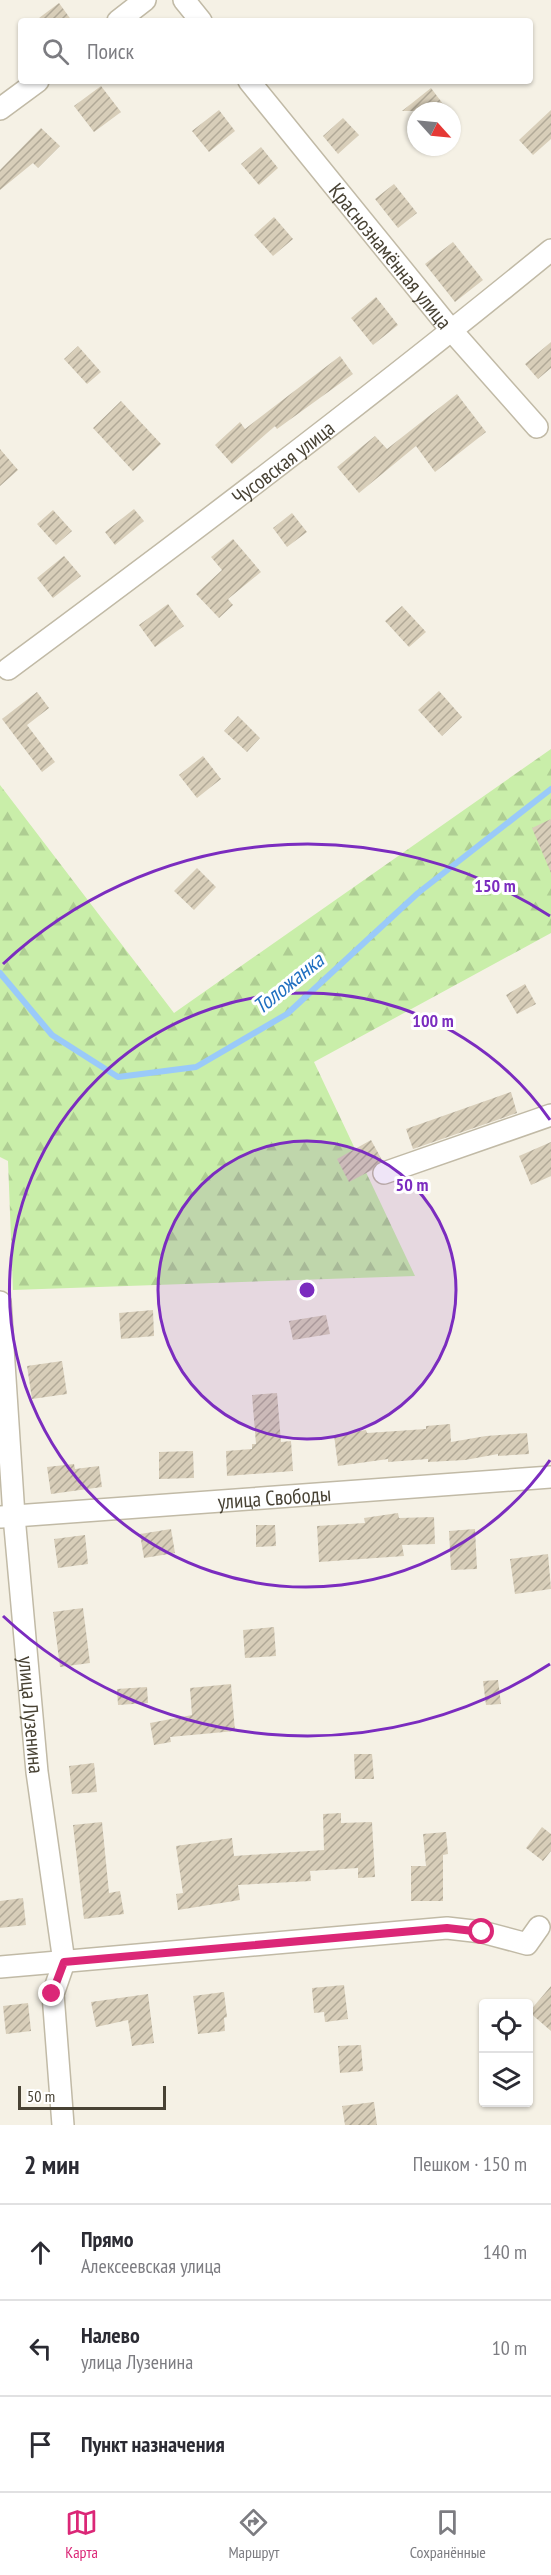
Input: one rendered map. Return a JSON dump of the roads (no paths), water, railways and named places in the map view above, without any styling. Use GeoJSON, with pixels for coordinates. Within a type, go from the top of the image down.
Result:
{"type":"FeatureCollection","features":[{"type":"Feature","properties":{"kind":"street"},"geometry":{"type":"LineString","coordinates":[[122,18],[146,0]]}},
{"type":"Feature","properties":{"kind":"street"},"geometry":{"type":"LineString","coordinates":[[184,0],[199,18]]}},
{"type":"Feature","properties":{"kind":"street"},"geometry":{"type":"LineString","coordinates":[[0,110],[34,84]]}},
{"type":"Feature","properties":{"kind":"street","name":"Краснознамённая улица"},"geometry":{"type":"LineString","coordinates":[[251,84],[452,331],[537,428]]}},
{"type":"Feature","properties":{"kind":"street","name":"Чусовская улица"},"geometry":{"type":"LineString","coordinates":[[9,669],[246,491],[452,331],[551,250]]}},
{"type":"Feature","properties":{"kind":"street"},"geometry":{"type":"LineString","coordinates":[[384,1173],[551,1115]]}},
{"type":"Feature","properties":{"kind":"street","name":"улица Лузенина"},"geometry":{"type":"LineString","coordinates":[[0,1302],[7,1516],[37,1772],[64,1962],[52,1994],[63,2125]]}},
{"type":"Feature","properties":{"kind":"street","name":"улица Свободы"},"geometry":{"type":"LineString","coordinates":[[7,1516],[551,1477]]}},
{"type":"Feature","properties":{"kind":"street"},"geometry":{"type":"LineString","coordinates":[[0,1967],[447,1928],[482,1932],[527,1944],[539,1927]]}},
{"type":"Feature","properties":{"kind":"waterway","name":"Толожанка"},"geometry":{"type":"LineString","coordinates":[[0,973],[52,1035],[118,1077],[196,1067],[287,1014],[418,893],[551,789]]}}]}
